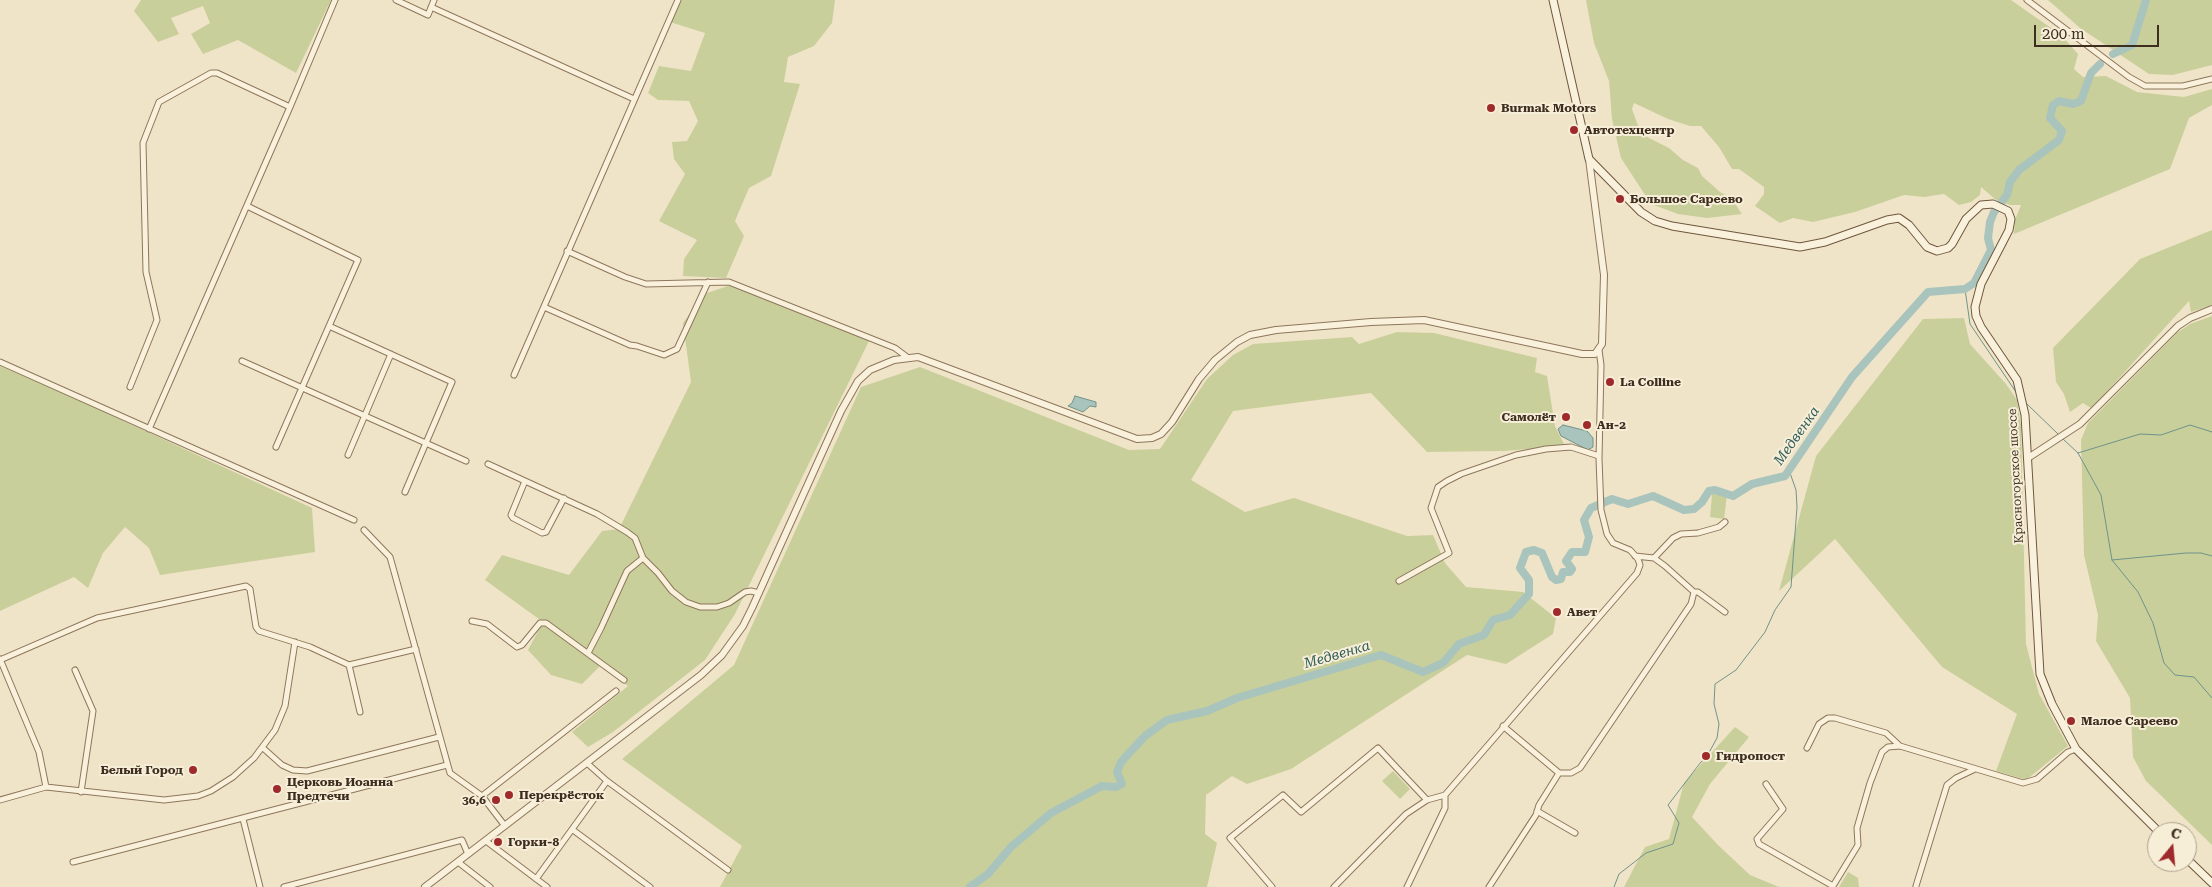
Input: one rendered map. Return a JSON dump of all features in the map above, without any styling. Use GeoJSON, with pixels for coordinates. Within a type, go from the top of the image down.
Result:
{"type":"FeatureCollection","features":[{"type":"Feature","properties":{"kind":"main road"},"geometry":{"type":"LineString","coordinates":[[1553,0],[1588,159]]}},
{"type":"Feature","properties":{"kind":"main road","name":"Красногорское шоссе"},"geometry":{"type":"LineString","coordinates":[[1588,159],[1641,212],[1655,221],[1672,226],[1790,247],[1812,246],[1887,220],[1899,218],[1910,225],[1927,247],[1943,250],[1952,244],[1966,219],[1977,208],[1987,203],[2005,209],[2010,215],[2009,230],[1981,284],[1975,307],[1976,316],[1981,327],[2017,380],[2025,415],[2040,674],[2052,704],[2076,748],[2149,822]]}},
{"type":"Feature","properties":{"kind":"main road"},"geometry":{"type":"LineString","coordinates":[[2197,869],[2212,883]]}},
{"type":"Feature","properties":{"kind":"street"},"geometry":{"type":"LineString","coordinates":[[149,429],[290,108],[335,0]]}},
{"type":"Feature","properties":{"kind":"street"},"geometry":{"type":"LineString","coordinates":[[396,0],[428,15],[434,0]]}},
{"type":"Feature","properties":{"kind":"street"},"geometry":{"type":"LineString","coordinates":[[514,375],[678,0]]}},
{"type":"Feature","properties":{"kind":"street"},"geometry":{"type":"LineString","coordinates":[[2027,0],[2129,77],[2144,86],[2183,86],[2212,79]]}},
{"type":"Feature","properties":{"kind":"street"},"geometry":{"type":"LineString","coordinates":[[431,7],[634,98]]}},
{"type":"Feature","properties":{"kind":"street"},"geometry":{"type":"LineString","coordinates":[[130,387],[157,320],[146,272],[143,143],[159,102],[211,73],[217,73],[290,108]]}},
{"type":"Feature","properties":{"kind":"street"},"geometry":{"type":"LineString","coordinates":[[426,887],[701,675],[735,637],[759,594],[841,411],[858,381],[870,370],[882,364],[907,357],[928,360],[1137,440],[1152,438],[1161,434],[1172,422],[1199,379],[1215,360],[1250,334],[1371,322],[1424,320],[1589,355],[1599,350],[1602,344],[1604,275],[1588,159]]}},
{"type":"Feature","properties":{"kind":"street"},"geometry":{"type":"LineString","coordinates":[[247,206],[358,260],[276,447]]}},
{"type":"Feature","properties":{"kind":"street"},"geometry":{"type":"LineString","coordinates":[[568,250],[625,277],[646,284],[729,282],[895,348],[907,357]]}},
{"type":"Feature","properties":{"kind":"street"},"geometry":{"type":"LineString","coordinates":[[544,307],[630,345],[664,355],[677,349],[708,282]]}},
{"type":"Feature","properties":{"kind":"street"},"geometry":{"type":"LineString","coordinates":[[2028,458],[2080,424],[2178,326],[2212,309]]}},
{"type":"Feature","properties":{"kind":"street"},"geometry":{"type":"LineString","coordinates":[[329,326],[452,382],[405,492]]}},
{"type":"Feature","properties":{"kind":"street"},"geometry":{"type":"LineString","coordinates":[[1334,887],[1406,814],[1427,800],[1445,795],[1637,573],[1640,565],[1635,556],[1630,550],[1613,542],[1607,534],[1601,510],[1599,456],[1602,366],[1599,350]]}},
{"type":"Feature","properties":{"kind":"street"},"geometry":{"type":"LineString","coordinates":[[348,455],[391,354]]}},
{"type":"Feature","properties":{"kind":"street"},"geometry":{"type":"LineString","coordinates":[[0,362],[354,520]]}},
{"type":"Feature","properties":{"kind":"street"},"geometry":{"type":"LineString","coordinates":[[242,362],[466,461]]}},
{"type":"Feature","properties":{"kind":"street"},"geometry":{"type":"LineString","coordinates":[[1399,581],[1449,553],[1431,508],[1438,487],[1447,481],[1516,454],[1546,449],[1571,447],[1599,456]]}},
{"type":"Feature","properties":{"kind":"street"},"geometry":{"type":"LineString","coordinates":[[488,464],[564,498],[631,535],[635,538],[643,558],[672,591],[686,602],[700,607],[717,607],[729,603],[741,594],[751,591],[759,594]]}},
{"type":"Feature","properties":{"kind":"street"},"geometry":{"type":"LineString","coordinates":[[525,481],[511,515],[513,518],[542,533],[546,532],[564,498]]}},
{"type":"Feature","properties":{"kind":"street"},"geometry":{"type":"LineString","coordinates":[[1654,558],[1673,538],[1681,534],[1698,533],[1718,527],[1725,522]]}},
{"type":"Feature","properties":{"kind":"street"},"geometry":{"type":"LineString","coordinates":[[364,530],[390,557],[450,773],[482,796],[505,826]]}},
{"type":"Feature","properties":{"kind":"street"},"geometry":{"type":"LineString","coordinates":[[1635,556],[1654,558],[1694,592],[1698,592],[1725,612]]}},
{"type":"Feature","properties":{"kind":"street"},"geometry":{"type":"LineString","coordinates":[[588,653],[627,571],[643,558]]}},
{"type":"Feature","properties":{"kind":"street"},"geometry":{"type":"LineString","coordinates":[[46,787],[39,752],[0,659],[96,618],[246,586],[250,589],[256,627],[260,631],[295,642],[349,665],[416,649]]}},
{"type":"Feature","properties":{"kind":"street"},"geometry":{"type":"LineString","coordinates":[[1503,726],[1559,773],[1571,773],[1580,768],[1691,604],[1694,592]]}},
{"type":"Feature","properties":{"kind":"street"},"geometry":{"type":"LineString","coordinates":[[472,621],[487,624],[517,647],[522,645],[540,623],[546,623],[624,680]]}},
{"type":"Feature","properties":{"kind":"street"},"geometry":{"type":"LineString","coordinates":[[0,800],[46,787],[147,800],[183,799],[211,792],[233,777],[263,748],[275,730],[284,706],[295,642]]}},
{"type":"Feature","properties":{"kind":"street"},"geometry":{"type":"LineString","coordinates":[[349,665],[360,712]]}},
{"type":"Feature","properties":{"kind":"street"},"geometry":{"type":"LineString","coordinates":[[76,670],[92,711],[81,792]]}},
{"type":"Feature","properties":{"kind":"street"},"geometry":{"type":"LineString","coordinates":[[482,796],[616,691]]}},
{"type":"Feature","properties":{"kind":"street"},"geometry":{"type":"LineString","coordinates":[[1806,748],[1819,724],[1828,718],[1835,718],[1886,733],[1900,746]]}},
{"type":"Feature","properties":{"kind":"street"},"geometry":{"type":"LineString","coordinates":[[263,748],[282,765],[293,770],[307,771],[439,737]]}},
{"type":"Feature","properties":{"kind":"street"},"geometry":{"type":"LineString","coordinates":[[1766,784],[1783,809],[1758,839],[1759,844],[1833,886],[1858,845],[1857,828],[1882,752],[1888,747],[1900,746],[2023,783],[2037,779],[2068,752],[2076,748]]}},
{"type":"Feature","properties":{"kind":"street"},"geometry":{"type":"LineString","coordinates":[[1272,887],[1230,838],[1283,795],[1301,812],[1378,748],[1427,800]]}},
{"type":"Feature","properties":{"kind":"street"},"geometry":{"type":"LineString","coordinates":[[588,764],[607,781],[728,870]]}},
{"type":"Feature","properties":{"kind":"street"},"geometry":{"type":"LineString","coordinates":[[73,862],[447,765]]}},
{"type":"Feature","properties":{"kind":"street"},"geometry":{"type":"LineString","coordinates":[[1916,886],[1947,785],[1956,778],[1976,769]]}},
{"type":"Feature","properties":{"kind":"street"},"geometry":{"type":"LineString","coordinates":[[1489,887],[1559,773]]}},
{"type":"Feature","properties":{"kind":"street"},"geometry":{"type":"LineString","coordinates":[[536,879],[607,781]]}},
{"type":"Feature","properties":{"kind":"street"},"geometry":{"type":"LineString","coordinates":[[1407,887],[1445,808],[1445,795]]}},
{"type":"Feature","properties":{"kind":"street"},"geometry":{"type":"LineString","coordinates":[[1537,811],[1575,833]]}},
{"type":"Feature","properties":{"kind":"street"},"geometry":{"type":"LineString","coordinates":[[243,819],[260,887]]}},
{"type":"Feature","properties":{"kind":"street"},"geometry":{"type":"LineString","coordinates":[[573,830],[650,887]]}},
{"type":"Feature","properties":{"kind":"street"},"geometry":{"type":"LineString","coordinates":[[284,887],[462,840],[468,854]]}},
{"type":"Feature","properties":{"kind":"street"},"geometry":{"type":"LineString","coordinates":[[486,841],[547,887]]}},
{"type":"Feature","properties":{"kind":"street"},"geometry":{"type":"LineString","coordinates":[[458,862],[490,887]]}},
{"type":"Feature","properties":{"kind":"green space"},"geometry":{"type":"Polygon","coordinates":[[[141,0],[331,0],[296,73],[238,40],[203,54],[191,34],[210,23],[203,6],[171,18],[179,34],[158,42],[134,11],[141,0]]]}},
{"type":"Feature","properties":{"kind":"green space"},"geometry":{"type":"Polygon","coordinates":[[[682,0],[835,0],[832,23],[814,46],[788,57],[784,82],[800,84],[771,176],[749,188],[735,221],[744,236],[726,278],[683,276],[684,259],[697,240],[659,221],[685,174],[674,159],[672,142],[687,141],[698,121],[689,101],[658,100],[648,93],[659,66],[691,71],[705,33],[670,22],[682,0]]]}},
{"type":"Feature","properties":{"kind":"green space"},"geometry":{"type":"Polygon","coordinates":[[[1586,0],[2011,0],[2061,35],[2078,54],[2074,69],[2083,77],[2106,76],[2137,92],[2184,97],[2212,89],[2212,105],[2189,118],[2170,169],[2014,234],[2015,220],[2021,205],[2010,205],[1996,200],[1981,187],[1980,195],[1971,202],[1959,205],[1944,194],[1924,197],[1904,195],[1855,212],[1813,222],[1793,218],[1780,223],[1755,206],[1764,194],[1764,187],[1739,169],[1732,169],[1719,147],[1701,126],[1690,126],[1668,119],[1634,103],[1632,109],[1641,134],[1669,148],[1683,160],[1698,168],[1702,176],[1720,192],[1731,198],[1742,214],[1707,218],[1678,214],[1651,204],[1621,158],[1612,119],[1609,81],[1594,43],[1586,0]]]}},
{"type":"Feature","properties":{"kind":"green space"},"geometry":{"type":"Polygon","coordinates":[[[2048,0],[2212,0],[2212,65],[2173,75],[2149,74],[2080,28],[2048,0]]]}},
{"type":"Feature","properties":{"kind":"green space"},"geometry":{"type":"Polygon","coordinates":[[[2212,230],[2212,305],[2191,312],[2189,301],[2091,408],[2083,403],[2070,412],[2064,394],[2056,382],[2053,348],[2140,259],[2212,230]]]}},
{"type":"Feature","properties":{"kind":"green space"},"geometry":{"type":"Polygon","coordinates":[[[734,284],[871,337],[735,614],[705,660],[613,732],[588,747],[572,732],[628,686],[600,666],[582,684],[551,675],[528,650],[543,622],[485,580],[502,555],[569,575],[602,531],[619,529],[691,382],[683,323],[704,294],[734,284]]]}},
{"type":"Feature","properties":{"kind":"green space"},"geometry":{"type":"Polygon","coordinates":[[[2212,316],[2212,845],[2197,830],[2197,822],[2188,822],[2146,781],[2133,757],[2130,698],[2096,641],[2098,615],[2084,555],[2081,440],[2088,423],[2177,333],[2190,324],[2212,316]]]}},
{"type":"Feature","properties":{"kind":"green space"},"geometry":{"type":"Polygon","coordinates":[[[1964,318],[1970,344],[2006,384],[2017,400],[2021,427],[2026,644],[2039,694],[2068,746],[2026,780],[1996,771],[2017,714],[1942,667],[1835,539],[1779,591],[1816,456],[1923,319],[1964,318]]]}},
{"type":"Feature","properties":{"kind":"green space"},"geometry":{"type":"Polygon","coordinates":[[[1397,332],[1434,333],[1537,358],[1535,372],[1547,376],[1555,426],[1565,446],[1504,451],[1427,452],[1371,393],[1233,411],[1191,480],[1245,512],[1294,498],[1407,536],[1433,535],[1445,563],[1466,587],[1523,592],[1556,618],[1553,634],[1506,664],[1467,655],[1291,769],[1247,784],[1232,776],[1206,795],[1205,834],[1217,843],[1207,887],[720,887],[742,846],[622,759],[734,665],[861,387],[920,367],[1129,450],[1160,449],[1207,379],[1233,355],[1253,344],[1352,337],[1359,344],[1397,332]]]}},
{"type":"Feature","properties":{"kind":"green space"},"geometry":{"type":"Polygon","coordinates":[[[0,366],[72,397],[312,508],[315,552],[160,575],[149,548],[125,527],[103,553],[88,588],[74,577],[0,611],[0,366]]]}},
{"type":"Feature","properties":{"kind":"green space"},"geometry":{"type":"Polygon","coordinates":[[[1712,494],[1727,495],[1724,519],[1710,517],[1712,494]]]}},
{"type":"Feature","properties":{"kind":"green space"},"geometry":{"type":"Polygon","coordinates":[[[1735,727],[1749,737],[1710,784],[1692,817],[1750,875],[1779,887],[1624,887],[1645,847],[1669,839],[1684,783],[1735,727]]]}},
{"type":"Feature","properties":{"kind":"green space"},"geometry":{"type":"Polygon","coordinates":[[[1393,771],[1410,789],[1400,799],[1382,781],[1393,771]]]}},
{"type":"Feature","properties":{"kind":"green space"},"geometry":{"type":"Polygon","coordinates":[[[1848,872],[1858,878],[1859,887],[1839,887],[1848,872]]]}},
{"type":"Feature","properties":{"kind":"water"},"geometry":{"type":"Polygon","coordinates":[[[1075,396],[1096,402],[1096,407],[1090,406],[1083,412],[1068,406],[1072,403],[1075,396]]]}},
{"type":"Feature","properties":{"kind":"water"},"geometry":{"type":"Polygon","coordinates":[[[1563,425],[1587,431],[1593,438],[1593,447],[1588,450],[1561,436],[1558,429],[1563,425]]]}},
{"type":"Feature","properties":{"kind":"waterway","name":"Медвенка"},"geometry":{"type":"LineString","coordinates":[[2113,54],[2132,45],[2146,0]]}},
{"type":"Feature","properties":{"kind":"waterway","name":"Медвенка"},"geometry":{"type":"LineString","coordinates":[[970,887],[988,874],[1011,847],[1051,813],[1102,786],[1116,787],[1122,784],[1117,772],[1121,762],[1145,736],[1167,720],[1207,711],[1237,698],[1381,655],[1423,672],[1443,663],[1459,644],[1484,635],[1493,620],[1510,615],[1529,594],[1529,580],[1520,568],[1526,552],[1534,550],[1542,553],[1552,577],[1556,580],[1561,579],[1563,572],[1570,572],[1572,569],[1566,561],[1572,552],[1585,552],[1589,537],[1584,520],[1591,508],[1612,499],[1628,504],[1653,496],[1684,510],[1694,509],[1702,502],[1709,491],[1715,490],[1733,496],[1752,484],[1785,476],[1852,377],[1928,292],[1965,289],[1974,283],[1991,250],[1988,238],[1990,222],[1994,212],[2007,195],[2010,182],[2019,170],[2059,140],[2062,131],[2050,118],[2053,105],[2059,101],[2073,104],[2081,101],[2091,73],[2100,64]]}},
{"type":"Feature","properties":{"kind":"waterway"},"geometry":{"type":"LineString","coordinates":[[1965,289],[1970,324],[2018,395]]}},
{"type":"Feature","properties":{"kind":"waterway"},"geometry":{"type":"LineString","coordinates":[[2027,404],[2058,434]]}},
{"type":"Feature","properties":{"kind":"waterway"},"geometry":{"type":"LineString","coordinates":[[2078,453],[2140,434],[2161,435],[2190,425],[2212,432]]}},
{"type":"Feature","properties":{"kind":"waterway"},"geometry":{"type":"LineString","coordinates":[[2063,439],[2078,453],[2101,495],[2112,560],[2138,592],[2153,623],[2164,663],[2175,675],[2194,677],[2212,698]]}},
{"type":"Feature","properties":{"kind":"waterway"},"geometry":{"type":"LineString","coordinates":[[1614,887],[1619,874],[1646,853],[1673,844],[1679,823],[1668,805],[1706,758],[1717,738],[1719,724],[1714,704],[1715,684],[1736,670],[1765,632],[1775,610],[1791,587],[1797,507],[1796,490],[1789,470]]}},
{"type":"Feature","properties":{"kind":"waterway"},"geometry":{"type":"LineString","coordinates":[[2112,560],[2186,553],[2201,553],[2212,556]]}},
{"type":"Feature","properties":{"kind":"place","name":"Burmak Motors"},"geometry":{"type":"Point","coordinates":[1491,108]}},
{"type":"Feature","properties":{"kind":"place","name":"Автотехцентр"},"geometry":{"type":"Point","coordinates":[1574,130]}},
{"type":"Feature","properties":{"kind":"place","name":"Большое Сареево"},"geometry":{"type":"Point","coordinates":[1620,199]}},
{"type":"Feature","properties":{"kind":"place","name":"La Colline"},"geometry":{"type":"Point","coordinates":[1610,382]}},
{"type":"Feature","properties":{"kind":"place","name":"Самолёт"},"geometry":{"type":"Point","coordinates":[1566,417]}},
{"type":"Feature","properties":{"kind":"place","name":"Ан-2"},"geometry":{"type":"Point","coordinates":[1587,425]}},
{"type":"Feature","properties":{"kind":"place","name":"Авет"},"geometry":{"type":"Point","coordinates":[1557,612]}},
{"type":"Feature","properties":{"kind":"place","name":"Малое Сареево"},"geometry":{"type":"Point","coordinates":[2071,721]}},
{"type":"Feature","properties":{"kind":"place","name":"Гидропост"},"geometry":{"type":"Point","coordinates":[1706,756]}},
{"type":"Feature","properties":{"kind":"place","name":"Белый Город"},"geometry":{"type":"Point","coordinates":[193,770]}},
{"type":"Feature","properties":{"kind":"place","name":"Церковь Иоанна Предтечи"},"geometry":{"type":"Point","coordinates":[277,789]}},
{"type":"Feature","properties":{"kind":"place","name":"Перекрёсток"},"geometry":{"type":"Point","coordinates":[509,795]}},
{"type":"Feature","properties":{"kind":"place","name":"36,6"},"geometry":{"type":"Point","coordinates":[496,800]}},
{"type":"Feature","properties":{"kind":"place","name":"Горки-8"},"geometry":{"type":"Point","coordinates":[498,842]}}]}
